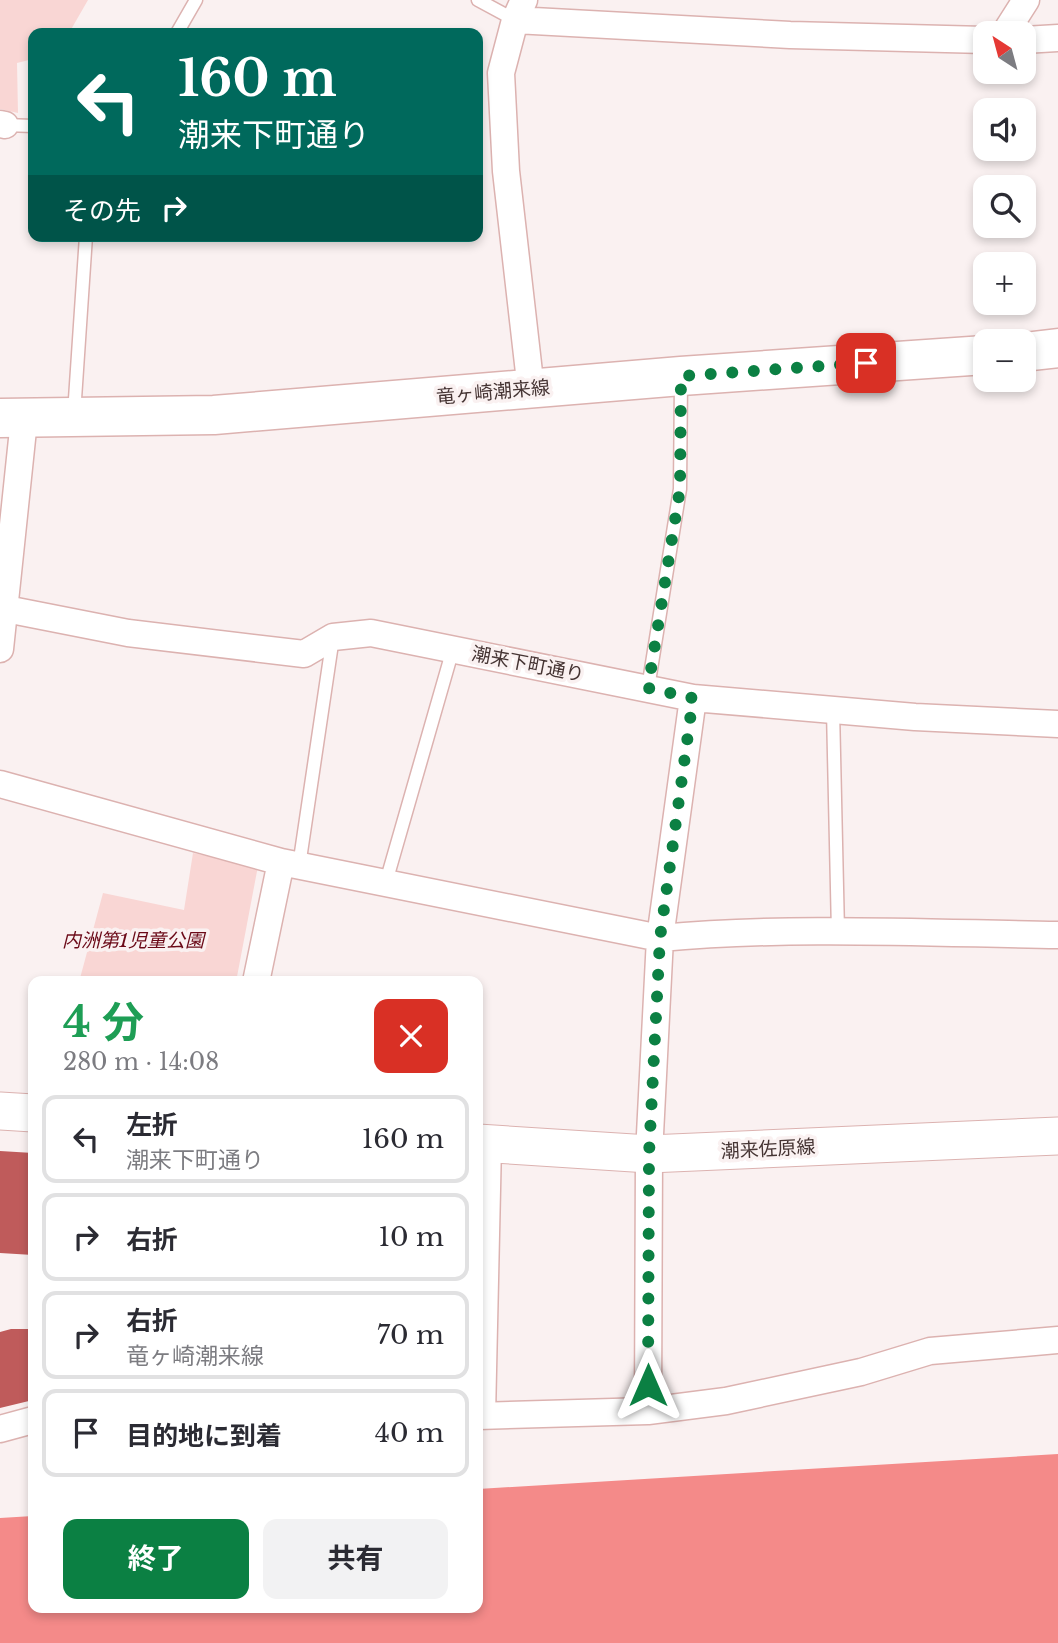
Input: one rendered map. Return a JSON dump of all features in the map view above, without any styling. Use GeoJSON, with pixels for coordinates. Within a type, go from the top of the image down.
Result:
{"type":"FeatureCollection","features":[{"type":"Feature","properties":{"kind":"main road"},"geometry":{"type":"LineString","coordinates":[[1036,351],[1058,348]]}},
{"type":"Feature","properties":{"kind":"main road","name":"竜ヶ崎潮来線"},"geometry":{"type":"LineString","coordinates":[[12,419],[214,415],[681,376],[973,356]]}},
{"type":"Feature","properties":{"kind":"main road"},"geometry":{"type":"LineString","coordinates":[[0,1111],[28,1113]]}},
{"type":"Feature","properties":{"kind":"main road","name":"潮来佐原線"},"geometry":{"type":"LineString","coordinates":[[483,1143],[649,1154],[1058,1136]]}},
{"type":"Feature","properties":{"kind":"street"},"geometry":{"type":"LineString","coordinates":[[1013,21],[1026,0]]}},
{"type":"Feature","properties":{"kind":"street"},"geometry":{"type":"LineString","coordinates":[[531,390],[506,171],[501,73],[519,10],[790,35],[973,40]]}},
{"type":"Feature","properties":{"kind":"street"},"geometry":{"type":"LineString","coordinates":[[1036,39],[1058,38]]}},
{"type":"Feature","properties":{"kind":"street"},"geometry":{"type":"LineString","coordinates":[[0,649],[6,609],[12,419]]}},
{"type":"Feature","properties":{"kind":"street","name":"潮来下町通り"},"geometry":{"type":"LineString","coordinates":[[6,609],[128,633],[304,654],[333,637],[371,633],[693,698],[1058,724]]}},
{"type":"Feature","properties":{"kind":"street"},"geometry":{"type":"LineString","coordinates":[[648,1411],[649,1154],[660,938],[693,698]]}},
{"type":"Feature","properties":{"kind":"street"},"geometry":{"type":"LineString","coordinates":[[0,784],[290,864],[660,938],[706,934],[838,932],[1058,934]]}},
{"type":"Feature","properties":{"kind":"street"},"geometry":{"type":"LineString","coordinates":[[258,976],[290,864]]}},
{"type":"Feature","properties":{"kind":"street"},"geometry":{"type":"LineString","coordinates":[[483,1416],[648,1411],[726,1401],[861,1372],[930,1351],[1058,1340]]}},
{"type":"Feature","properties":{"kind":"street"},"geometry":{"type":"LineString","coordinates":[[0,1429],[28,1421]]}},
{"type":"Feature","properties":{"kind":"lane"},"geometry":{"type":"LineString","coordinates":[[180,28],[195,0]]}},
{"type":"Feature","properties":{"kind":"lane"},"geometry":{"type":"LineString","coordinates":[[478,0],[519,10]]}},
{"type":"Feature","properties":{"kind":"lane"},"geometry":{"type":"LineString","coordinates":[[3,125],[28,126]]}},
{"type":"Feature","properties":{"kind":"lane"},"geometry":{"type":"LineString","coordinates":[[74,418],[86,242]]}},
{"type":"Feature","properties":{"kind":"lane"},"geometry":{"type":"LineString","coordinates":[[648,688],[680,489],[681,376]]}},
{"type":"Feature","properties":{"kind":"lane"},"geometry":{"type":"LineString","coordinates":[[290,864],[333,637]]}},
{"type":"Feature","properties":{"kind":"lane"},"geometry":{"type":"LineString","coordinates":[[386,882],[453,649]]}},
{"type":"Feature","properties":{"kind":"lane"},"geometry":{"type":"LineString","coordinates":[[833,710],[838,932]]}},
{"type":"Feature","properties":{"kind":"green space"},"geometry":{"type":"Polygon","coordinates":[[[0,0],[88,0],[72,28],[28,28],[28,60],[17,63],[18,113],[0,109],[0,0]]]}},
{"type":"Feature","properties":{"kind":"green space","name":"内洲第1児童公園"},"geometry":{"type":"Polygon","coordinates":[[[193,853],[258,866],[237,976],[81,976],[103,893],[184,910],[193,853]]]}},
{"type":"Feature","properties":{"kind":"shaded area"},"geometry":{"type":"Polygon","coordinates":[[[1058,1454],[1058,1643],[0,1643],[0,1518],[28,1516],[28,1613],[483,1613],[483,1489],[1058,1454]]]}},
{"type":"Feature","properties":{"kind":"building"},"geometry":{"type":"Polygon","coordinates":[[[0,1151],[28,1153],[28,1255],[0,1253],[0,1151]]]}},
{"type":"Feature","properties":{"kind":"building"},"geometry":{"type":"Polygon","coordinates":[[[28,1329],[28,1401],[0,1408],[0,1332],[28,1329]]]}},
{"type":"Feature","properties":{"kind":"route"},"geometry":{"type":"LineString","coordinates":[[648,1385],[649,1154],[660,938],[693,698],[648,688],[680,489],[681,376],[866,363]]}}]}
